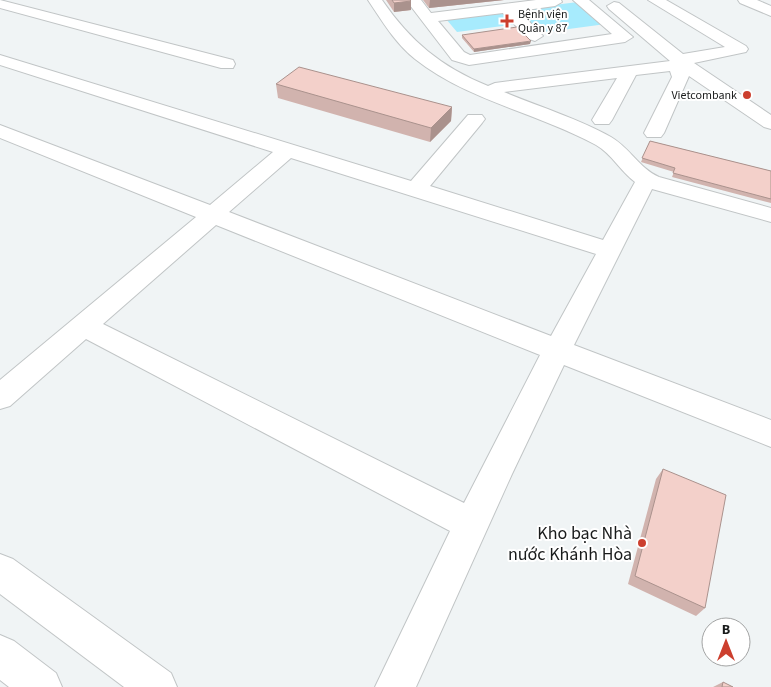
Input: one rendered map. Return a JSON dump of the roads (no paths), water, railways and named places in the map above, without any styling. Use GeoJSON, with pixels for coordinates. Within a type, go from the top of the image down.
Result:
{"type":"FeatureCollection","features":[{"type":"Feature","properties":{"kind":"street"},"geometry":{"type":"LineString","coordinates":[[375,0],[396,30],[423,58],[454,78],[495,92],[607,142],[646,180],[771,214]]}},
{"type":"Feature","properties":{"kind":"street"},"geometry":{"type":"LineString","coordinates":[[413,0],[461,59],[625,37],[580,0]]}},
{"type":"Feature","properties":{"kind":"street"},"geometry":{"type":"LineString","coordinates":[[607,0],[680,63],[771,123]]}},
{"type":"Feature","properties":{"kind":"street"},"geometry":{"type":"LineString","coordinates":[[495,92],[629,72],[680,63],[740,49],[655,0]]}},
{"type":"Feature","properties":{"kind":"street"},"geometry":{"type":"LineString","coordinates":[[745,0],[771,12]]}},
{"type":"Feature","properties":{"kind":"street"},"geometry":{"type":"LineString","coordinates":[[427,18],[558,1]]}},
{"type":"Feature","properties":{"kind":"street"},"geometry":{"type":"LineString","coordinates":[[4,7],[227,64]]}},
{"type":"Feature","properties":{"kind":"street"},"geometry":{"type":"LineString","coordinates":[[507,8],[535,36]]}},
{"type":"Feature","properties":{"kind":"street"},"geometry":{"type":"LineString","coordinates":[[0,60],[610,250]]}},
{"type":"Feature","properties":{"kind":"street"},"geometry":{"type":"LineString","coordinates":[[654,133],[681,78],[680,63]]}},
{"type":"Feature","properties":{"kind":"street"},"geometry":{"type":"LineString","coordinates":[[602,120],[629,72]]}},
{"type":"Feature","properties":{"kind":"street"},"geometry":{"type":"LineString","coordinates":[[416,189],[475,119]]}},
{"type":"Feature","properties":{"kind":"street"},"geometry":{"type":"LineString","coordinates":[[0,131],[771,434]]}},
{"type":"Feature","properties":{"kind":"street"},"geometry":{"type":"LineString","coordinates":[[0,396],[288,150]]}},
{"type":"Feature","properties":{"kind":"street"},"geometry":{"type":"LineString","coordinates":[[395,687],[470,524],[555,350],[646,180]]}},
{"type":"Feature","properties":{"kind":"street"},"geometry":{"type":"LineString","coordinates":[[82,325],[470,524]]}},
{"type":"Feature","properties":{"kind":"street"},"geometry":{"type":"LineString","coordinates":[[0,572],[157,687]]}},
{"type":"Feature","properties":{"kind":"street"},"geometry":{"type":"LineString","coordinates":[[0,655],[42,687]]}},
{"type":"Feature","properties":{"kind":"place","name":"Bệnh viện Quân y 87"},"geometry":{"type":"Point","coordinates":[507,21]}},
{"type":"Feature","properties":{"kind":"place","name":"Vietcombank"},"geometry":{"type":"Point","coordinates":[747,95]}},
{"type":"Feature","properties":{"kind":"place","name":"Kho bạc Nhà nước Khánh Hòa"},"geometry":{"type":"Point","coordinates":[642,543]}}]}
